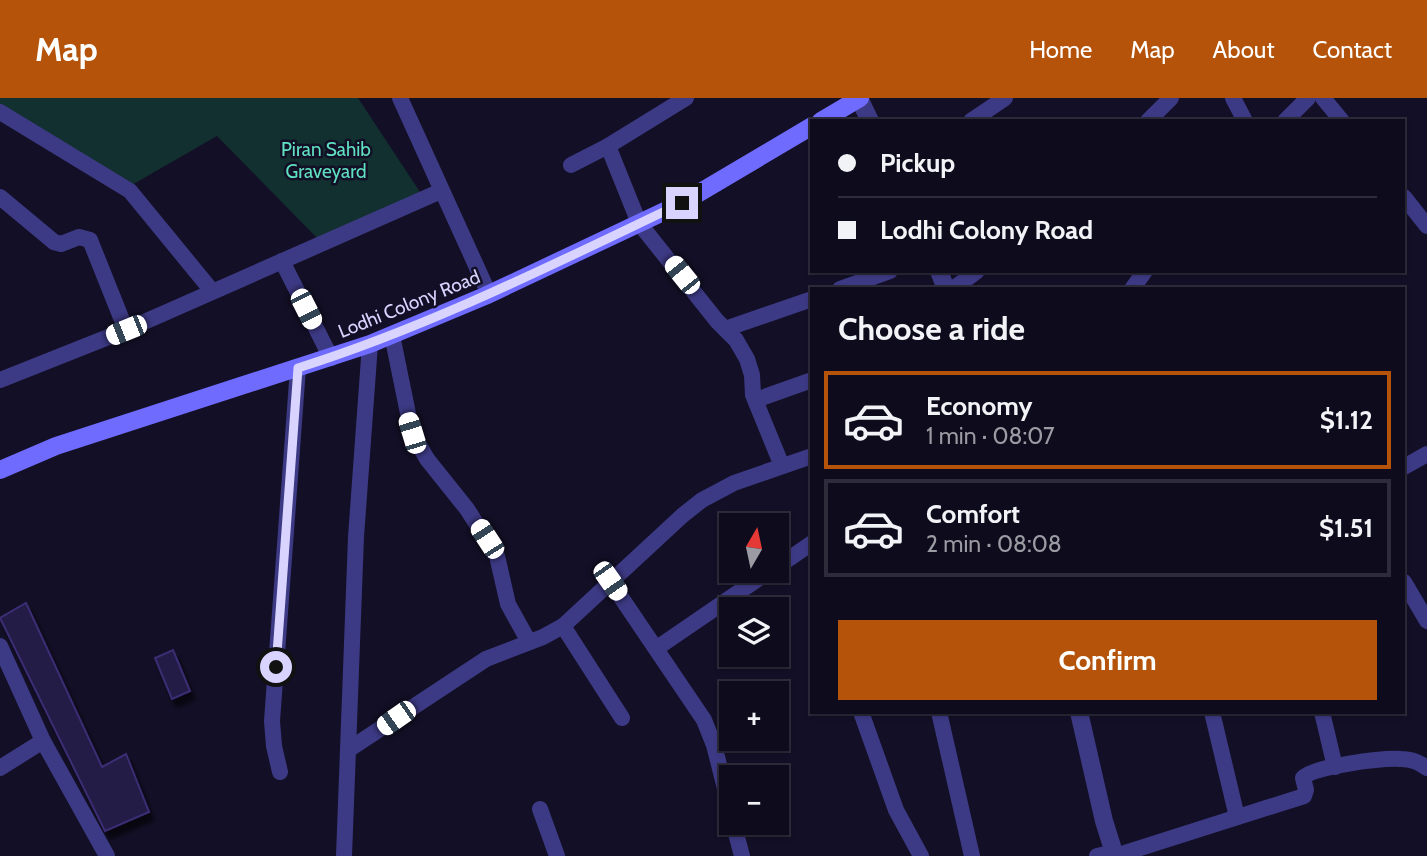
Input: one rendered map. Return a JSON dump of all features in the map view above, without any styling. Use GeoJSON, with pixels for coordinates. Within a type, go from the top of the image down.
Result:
{"type":"FeatureCollection","features":[{"type":"Feature","properties":{"kind":"main road"},"geometry":{"type":"LineString","coordinates":[[824,119],[859,98]]}},
{"type":"Feature","properties":{"kind":"main road","name":"Lodhi Colony Road"},"geometry":{"type":"LineString","coordinates":[[0,470],[56,446],[370,344],[489,294],[682,203],[810,127]]}},
{"type":"Feature","properties":{"kind":"street"},"geometry":{"type":"LineString","coordinates":[[400,98],[489,294]]}},
{"type":"Feature","properties":{"kind":"street"},"geometry":{"type":"LineString","coordinates":[[571,165],[608,146],[686,98]]}},
{"type":"Feature","properties":{"kind":"street"},"geometry":{"type":"LineString","coordinates":[[859,98],[869,119]]}},
{"type":"Feature","properties":{"kind":"street"},"geometry":{"type":"LineString","coordinates":[[974,119],[1005,98]]}},
{"type":"Feature","properties":{"kind":"street"},"geometry":{"type":"LineString","coordinates":[[1149,119],[1171,98]]}},
{"type":"Feature","properties":{"kind":"street"},"geometry":{"type":"LineString","coordinates":[[1233,98],[1244,119]]}},
{"type":"Feature","properties":{"kind":"street"},"geometry":{"type":"LineString","coordinates":[[1286,119],[1308,98]]}},
{"type":"Feature","properties":{"kind":"street"},"geometry":{"type":"LineString","coordinates":[[1323,98],[1340,119]]}},
{"type":"Feature","properties":{"kind":"street"},"geometry":{"type":"LineString","coordinates":[[0,112],[130,191],[212,291]]}},
{"type":"Feature","properties":{"kind":"street"},"geometry":{"type":"LineString","coordinates":[[608,146],[639,223],[736,340],[747,359],[756,400],[782,466]]}},
{"type":"Feature","properties":{"kind":"street"},"geometry":{"type":"LineString","coordinates":[[0,380],[126,330],[442,191]]}},
{"type":"Feature","properties":{"kind":"street"},"geometry":{"type":"LineString","coordinates":[[0,197],[54,242],[61,244],[79,237],[90,240],[126,330]]}},
{"type":"Feature","properties":{"kind":"street"},"geometry":{"type":"LineString","coordinates":[[1405,198],[1427,226]]}},
{"type":"Feature","properties":{"kind":"street"},"geometry":{"type":"LineString","coordinates":[[282,261],[331,358]]}},
{"type":"Feature","properties":{"kind":"street"},"geometry":{"type":"LineString","coordinates":[[846,287],[884,273]]}},
{"type":"Feature","properties":{"kind":"street"},"geometry":{"type":"LineString","coordinates":[[956,287],[974,273]]}},
{"type":"Feature","properties":{"kind":"street"},"geometry":{"type":"LineString","coordinates":[[725,329],[810,300]]}},
{"type":"Feature","properties":{"kind":"street"},"geometry":{"type":"LineString","coordinates":[[392,335],[412,433],[427,459],[467,509],[497,556],[508,604],[529,642]]}},
{"type":"Feature","properties":{"kind":"street"},"geometry":{"type":"LineString","coordinates":[[344,856],[356,537],[370,344]]}},
{"type":"Feature","properties":{"kind":"street"},"geometry":{"type":"LineString","coordinates":[[281,772],[274,746],[272,721],[298,368]]}},
{"type":"Feature","properties":{"kind":"street"},"geometry":{"type":"LineString","coordinates":[[756,400],[810,381]]}},
{"type":"Feature","properties":{"kind":"street"},"geometry":{"type":"LineString","coordinates":[[1405,466],[1427,454]]}},
{"type":"Feature","properties":{"kind":"street"},"geometry":{"type":"LineString","coordinates":[[348,750],[459,674],[486,659],[563,626],[702,500],[734,483],[810,457]]}},
{"type":"Feature","properties":{"kind":"street"},"geometry":{"type":"LineString","coordinates":[[789,559],[810,544]]}},
{"type":"Feature","properties":{"kind":"street"},"geometry":{"type":"LineString","coordinates":[[610,581],[704,720],[719,767]]}},
{"type":"Feature","properties":{"kind":"street"},"geometry":{"type":"LineString","coordinates":[[657,648],[752,583]]}},
{"type":"Feature","properties":{"kind":"street"},"geometry":{"type":"LineString","coordinates":[[1405,584],[1427,621]]}},
{"type":"Feature","properties":{"kind":"street"},"geometry":{"type":"LineString","coordinates":[[563,626],[622,718]]}},
{"type":"Feature","properties":{"kind":"street"},"geometry":{"type":"LineString","coordinates":[[0,646],[43,741],[107,856]]}},
{"type":"Feature","properties":{"kind":"street"},"geometry":{"type":"LineString","coordinates":[[861,714],[895,810],[921,856]]}},
{"type":"Feature","properties":{"kind":"street"},"geometry":{"type":"LineString","coordinates":[[939,714],[972,856]]}},
{"type":"Feature","properties":{"kind":"street"},"geometry":{"type":"LineString","coordinates":[[1079,714],[1109,855],[1304,796],[1304,775],[1349,763],[1401,759],[1427,768]]}},
{"type":"Feature","properties":{"kind":"street"},"geometry":{"type":"LineString","coordinates":[[1212,714],[1237,817]]}},
{"type":"Feature","properties":{"kind":"street"},"geometry":{"type":"LineString","coordinates":[[1322,714],[1335,767]]}},
{"type":"Feature","properties":{"kind":"street"},"geometry":{"type":"LineString","coordinates":[[0,768],[43,741]]}},
{"type":"Feature","properties":{"kind":"street"},"geometry":{"type":"LineString","coordinates":[[540,809],[557,856]]}},
{"type":"Feature","properties":{"kind":"street"},"geometry":{"type":"LineString","coordinates":[[736,835],[741,856]]}},
{"type":"Feature","properties":{"kind":"green space","name":"Piran Sahib Graveyard"},"geometry":{"type":"Polygon","coordinates":[[[0,98],[358,98],[422,195],[319,240],[217,136],[130,186],[0,117],[0,98]]]}},
{"type":"Feature","properties":{"kind":"building"},"geometry":{"type":"Polygon","coordinates":[[[26,603],[102,767],[126,754],[149,812],[105,831],[0,618],[26,603]]]}},
{"type":"Feature","properties":{"kind":"building"},"geometry":{"type":"Polygon","coordinates":[[[173,650],[190,691],[172,699],[155,658],[173,650]]]}},
{"type":"Feature","properties":{"kind":"route"},"geometry":{"type":"LineString","coordinates":[[276,667],[298,368],[370,344],[485,296],[682,203]]}}]}
